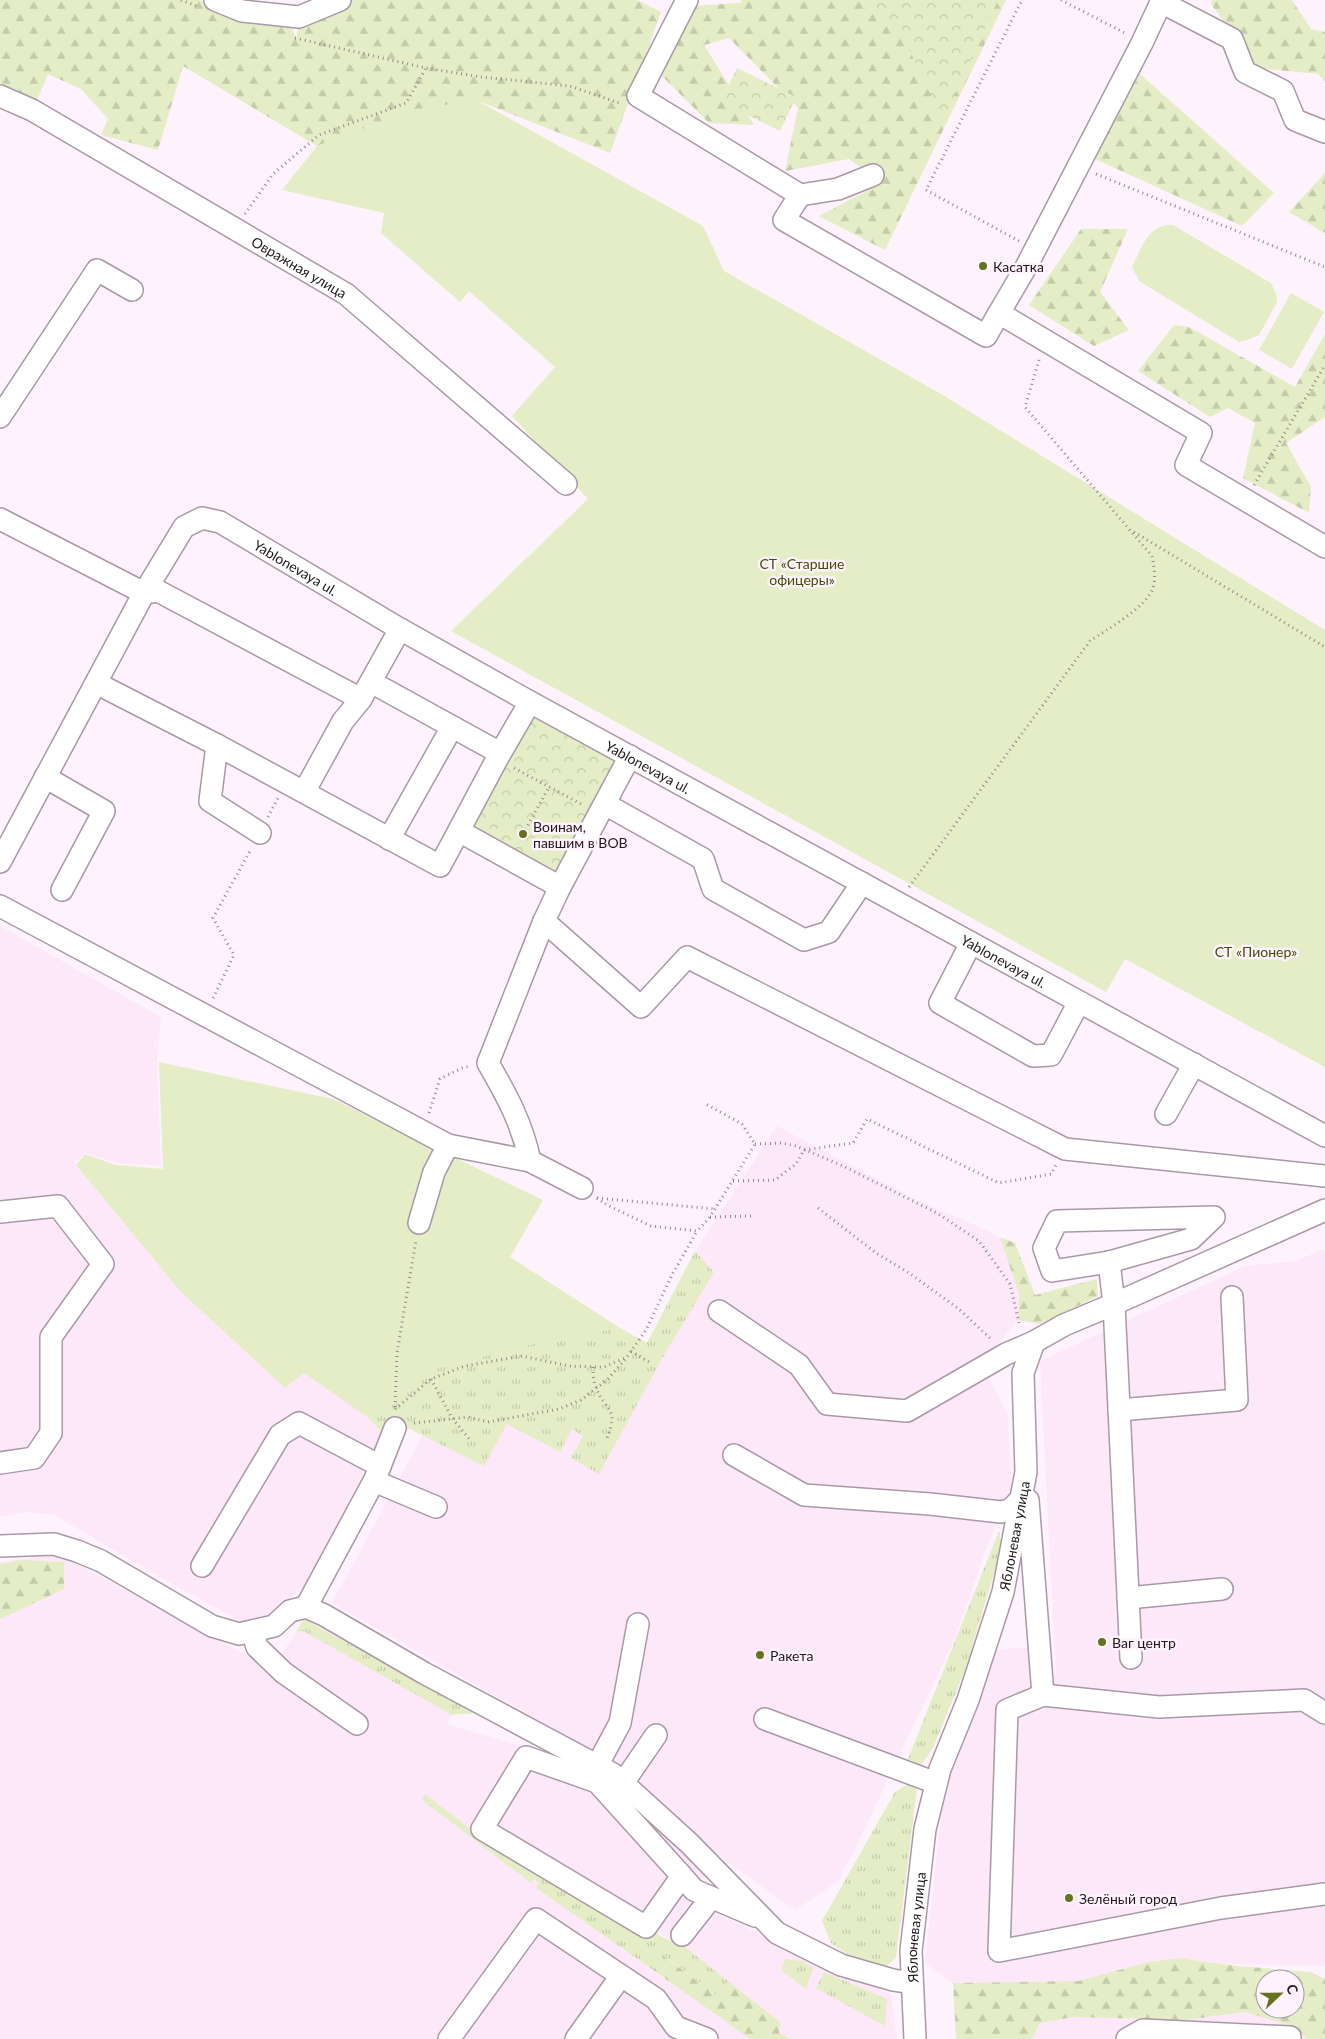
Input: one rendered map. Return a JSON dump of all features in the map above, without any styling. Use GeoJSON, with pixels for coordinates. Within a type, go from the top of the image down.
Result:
{"type":"FeatureCollection","features":[{"type":"Feature","properties":{"kind":"street"},"geometry":{"type":"LineString","coordinates":[[206,4],[242,11],[299,17],[340,0]]}},
{"type":"Feature","properties":{"kind":"street"},"geometry":{"type":"LineString","coordinates":[[687,0],[638,96],[800,195],[838,189],[873,176]]}},
{"type":"Feature","properties":{"kind":"street"},"geometry":{"type":"LineString","coordinates":[[800,195],[784,220],[986,336],[1035,249],[1142,43],[1161,1],[1232,39],[1245,72],[1284,91],[1295,120],[1325,132]]}},
{"type":"Feature","properties":{"kind":"street","name":"Овражная улица"},"geometry":{"type":"LineString","coordinates":[[0,96],[32,110],[346,294],[566,484]]}},
{"type":"Feature","properties":{"kind":"street"},"geometry":{"type":"LineString","coordinates":[[0,417],[97,270],[132,290]]}},
{"type":"Feature","properties":{"kind":"street"},"geometry":{"type":"LineString","coordinates":[[999,313],[1201,433],[1186,465],[1325,547]]}},
{"type":"Feature","properties":{"kind":"street","name":"Yablonevaya ul."},"geometry":{"type":"LineString","coordinates":[[0,862],[144,593],[184,527],[202,518],[220,522],[400,629],[530,702],[1325,1136]]}},
{"type":"Feature","properties":{"kind":"street"},"geometry":{"type":"LineString","coordinates":[[0,519],[144,593],[158,590],[366,691],[452,727],[498,756]]}},
{"type":"Feature","properties":{"kind":"street"},"geometry":{"type":"LineString","coordinates":[[295,787],[366,691],[400,629]]}},
{"type":"Feature","properties":{"kind":"street"},"geometry":{"type":"LineString","coordinates":[[96,684],[295,787],[440,866],[498,756],[530,702]]}},
{"type":"Feature","properties":{"kind":"street"},"geometry":{"type":"LineString","coordinates":[[390,840],[452,727]]}},
{"type":"Feature","properties":{"kind":"street"},"geometry":{"type":"LineString","coordinates":[[217,746],[210,801],[260,833]]}},
{"type":"Feature","properties":{"kind":"street"},"geometry":{"type":"LineString","coordinates":[[530,1161],[525,1137],[516,1112],[488,1062],[544,921],[560,887],[630,756]]}},
{"type":"Feature","properties":{"kind":"street"},"geometry":{"type":"LineString","coordinates":[[45,777],[104,810],[62,890]]}},
{"type":"Feature","properties":{"kind":"street"},"geometry":{"type":"LineString","coordinates":[[602,809],[703,859],[713,890],[804,940],[829,932],[862,883]]}},
{"type":"Feature","properties":{"kind":"street"},"geometry":{"type":"LineString","coordinates":[[459,831],[560,887]]}},
{"type":"Feature","properties":{"kind":"street"},"geometry":{"type":"LineString","coordinates":[[0,906],[448,1145],[530,1161],[590,1193]]}},
{"type":"Feature","properties":{"kind":"street"},"geometry":{"type":"LineString","coordinates":[[544,921],[641,1007],[687,957],[1065,1149],[1325,1176]]}},
{"type":"Feature","properties":{"kind":"street"},"geometry":{"type":"LineString","coordinates":[[971,942],[940,1003],[1033,1056],[1051,1055],[1079,1002]]}},
{"type":"Feature","properties":{"kind":"street"},"geometry":{"type":"LineString","coordinates":[[1166,1114],[1194,1064]]}},
{"type":"Feature","properties":{"kind":"street"},"geometry":{"type":"LineString","coordinates":[[419,1224],[434,1172],[448,1145]]}},
{"type":"Feature","properties":{"kind":"street"},"geometry":{"type":"LineString","coordinates":[[0,1212],[58,1206],[102,1264],[51,1337],[51,1433],[34,1458],[0,1463]]}},
{"type":"Feature","properties":{"kind":"street"},"geometry":{"type":"LineString","coordinates":[[719,1312],[799,1365],[827,1404],[907,1411],[1064,1325],[1325,1210]]}},
{"type":"Feature","properties":{"kind":"street"},"geometry":{"type":"LineString","coordinates":[[1214,1217],[1191,1239],[1109,1262],[1052,1271],[1044,1248],[1057,1221],[1214,1217]]}},
{"type":"Feature","properties":{"kind":"street"},"geometry":{"type":"LineString","coordinates":[[1109,1262],[1114,1304],[1131,1658]]}},
{"type":"Feature","properties":{"kind":"street"},"geometry":{"type":"LineString","coordinates":[[1119,1410],[1237,1400],[1232,1297]]}},
{"type":"Feature","properties":{"kind":"street","name":"Яблоневая улица"},"geometry":{"type":"LineString","coordinates":[[916,2039],[911,1951],[925,1829],[940,1769],[968,1700],[1003,1592],[1026,1472],[1021,1348]]}},
{"type":"Feature","properties":{"kind":"street"},"geometry":{"type":"LineString","coordinates":[[306,1607],[377,1474],[395,1418]]}},
{"type":"Feature","properties":{"kind":"street"},"geometry":{"type":"LineString","coordinates":[[202,1566],[280,1435],[299,1423],[377,1474],[436,1507]]}},
{"type":"Feature","properties":{"kind":"street"},"geometry":{"type":"LineString","coordinates":[[734,1456],[804,1495],[930,1504],[1001,1512],[1010,1510],[1022,1498]]}},
{"type":"Feature","properties":{"kind":"street"},"geometry":{"type":"LineString","coordinates":[[1026,1472],[1043,1695]]}},
{"type":"Feature","properties":{"kind":"street"},"geometry":{"type":"LineString","coordinates":[[0,1546],[54,1544],[102,1561],[212,1626],[239,1634],[274,1626],[290,1611],[306,1607],[424,1673],[613,1774],[689,1842],[777,1933],[841,1965],[893,1980],[912,1982]]}},
{"type":"Feature","properties":{"kind":"street"},"geometry":{"type":"LineString","coordinates":[[1128,1598],[1222,1589]]}},
{"type":"Feature","properties":{"kind":"street"},"geometry":{"type":"LineString","coordinates":[[597,1766],[620,1723],[638,1624]]}},
{"type":"Feature","properties":{"kind":"street"},"geometry":{"type":"LineString","coordinates":[[252,1631],[258,1647],[284,1673],[357,1724]]}},
{"type":"Feature","properties":{"kind":"street"},"geometry":{"type":"LineString","coordinates":[[1325,1713],[1304,1700],[1159,1707],[1043,1695],[1008,1710],[999,1950],[1221,1908],[1325,1894]]}},
{"type":"Feature","properties":{"kind":"street"},"geometry":{"type":"LineString","coordinates":[[765,1719],[936,1783]]}},
{"type":"Feature","properties":{"kind":"street"},"geometry":{"type":"LineString","coordinates":[[623,1783],[656,1734]]}},
{"type":"Feature","properties":{"kind":"street"},"geometry":{"type":"LineString","coordinates":[[682,1876],[646,1926],[482,1829],[526,1757],[597,1782],[682,1876],[694,1890],[764,1920]]}},
{"type":"Feature","properties":{"kind":"street"},"geometry":{"type":"LineString","coordinates":[[682,1935],[711,1898]]}},
{"type":"Feature","properties":{"kind":"street"},"geometry":{"type":"LineString","coordinates":[[449,2039],[536,1919],[656,2000],[671,2033],[707,2039]]}},
{"type":"Feature","properties":{"kind":"street"},"geometry":{"type":"LineString","coordinates":[[576,2039],[621,1976]]}},
{"type":"Feature","properties":{"kind":"street"},"geometry":{"type":"LineString","coordinates":[[1127,2039],[1143,2030],[1290,2037],[1290,2039]]}},
{"type":"Feature","properties":{"kind":"path"},"geometry":{"type":"LineString","coordinates":[[181,0],[206,4]]}},
{"type":"Feature","properties":{"kind":"path"},"geometry":{"type":"LineString","coordinates":[[1022,0],[926,190],[1035,249]]}},
{"type":"Feature","properties":{"kind":"path"},"geometry":{"type":"LineString","coordinates":[[1061,0],[1142,43]]}},
{"type":"Feature","properties":{"kind":"path"},"geometry":{"type":"LineString","coordinates":[[287,35],[313,44],[426,68],[481,77],[570,86],[623,104],[638,96]]}},
{"type":"Feature","properties":{"kind":"path"},"geometry":{"type":"LineString","coordinates":[[235,229],[273,174],[319,135],[406,103],[426,68]]}},
{"type":"Feature","properties":{"kind":"path"},"geometry":{"type":"LineString","coordinates":[[1077,166],[1325,267]]}},
{"type":"Feature","properties":{"kind":"path"},"geometry":{"type":"LineString","coordinates":[[898,902],[1090,641],[1140,606],[1153,590],[1155,575],[1152,556],[1025,407],[1045,340]]}},
{"type":"Feature","properties":{"kind":"path"},"geometry":{"type":"LineString","coordinates":[[1246,500],[1325,365]]}},
{"type":"Feature","properties":{"kind":"path"},"geometry":{"type":"LineString","coordinates":[[1131,531],[1325,647]]}},
{"type":"Feature","properties":{"kind":"path"},"geometry":{"type":"LineString","coordinates":[[498,756],[549,787],[602,809]]}},
{"type":"Feature","properties":{"kind":"path"},"geometry":{"type":"LineString","coordinates":[[205,1014],[234,956],[213,918],[260,833],[295,787]]}},
{"type":"Feature","properties":{"kind":"path"},"geometry":{"type":"LineString","coordinates":[[522,834],[549,787]]}},
{"type":"Feature","properties":{"kind":"path"},"geometry":{"type":"LineString","coordinates":[[423,1131],[440,1079],[462,1068],[488,1062]]}},
{"type":"Feature","properties":{"kind":"path"},"geometry":{"type":"LineString","coordinates":[[704,1103],[742,1124],[755,1144]]}},
{"type":"Feature","properties":{"kind":"path"},"geometry":{"type":"LineString","coordinates":[[804,1150],[853,1143],[867,1120],[999,1183],[1051,1174],[1065,1149]]}},
{"type":"Feature","properties":{"kind":"path"},"geometry":{"type":"LineString","coordinates":[[755,1144],[782,1143],[843,1166],[937,1213],[979,1240],[1010,1284],[1021,1331],[1021,1348]]}},
{"type":"Feature","properties":{"kind":"path"},"geometry":{"type":"LineString","coordinates":[[395,1418],[415,1423],[468,1417],[488,1422],[559,1409],[581,1400],[596,1389],[608,1379],[627,1357],[646,1330],[672,1275],[697,1231],[710,1217],[755,1144]]}},
{"type":"Feature","properties":{"kind":"path"},"geometry":{"type":"LineString","coordinates":[[733,1181],[774,1180],[796,1164],[804,1150]]}},
{"type":"Feature","properties":{"kind":"path"},"geometry":{"type":"LineString","coordinates":[[590,1193],[715,1209]]}},
{"type":"Feature","properties":{"kind":"path"},"geometry":{"type":"LineString","coordinates":[[590,1193],[607,1205],[651,1226],[697,1231]]}},
{"type":"Feature","properties":{"kind":"path"},"geometry":{"type":"LineString","coordinates":[[818,1208],[876,1253],[1021,1348]]}},
{"type":"Feature","properties":{"kind":"path"},"geometry":{"type":"LineString","coordinates":[[710,1217],[751,1216]]}},
{"type":"Feature","properties":{"kind":"path"},"geometry":{"type":"LineString","coordinates":[[395,1418],[397,1353],[419,1224]]}},
{"type":"Feature","properties":{"kind":"path"},"geometry":{"type":"LineString","coordinates":[[631,1351],[652,1364]]}},
{"type":"Feature","properties":{"kind":"path"},"geometry":{"type":"LineString","coordinates":[[395,1418],[431,1379],[465,1366],[522,1356],[569,1366],[604,1367],[627,1357]]}},
{"type":"Feature","properties":{"kind":"path"},"geometry":{"type":"LineString","coordinates":[[593,1367],[596,1389],[610,1409],[613,1425],[607,1438]]}},
{"type":"Feature","properties":{"kind":"path"},"geometry":{"type":"LineString","coordinates":[[431,1379],[452,1418],[470,1440]]}},
{"type":"Feature","properties":{"kind":"shaded area"},"geometry":{"type":"Polygon","coordinates":[[[0,926],[161,1017],[157,1061],[161,1166],[119,1163],[85,1153],[74,1163],[180,1291],[285,1388],[304,1373],[367,1417],[383,1433],[310,1581],[276,1611],[248,1625],[160,1577],[54,1515],[26,1512],[0,1517],[0,926]]]}},
{"type":"Feature","properties":{"kind":"shaded area"},"geometry":{"type":"Polygon","coordinates":[[[777,1126],[926,1205],[1000,1237],[1019,1294],[1018,1320],[992,1352],[984,1367],[1008,1415],[1011,1490],[985,1552],[955,1638],[854,1851],[837,1882],[795,1910],[699,1841],[642,1790],[550,1727],[332,1603],[423,1435],[484,1466],[507,1423],[559,1452],[572,1429],[583,1435],[599,1473],[663,1357],[714,1272],[695,1251],[777,1126]]]}},
{"type":"Feature","properties":{"kind":"shaded area"},"geometry":{"type":"Polygon","coordinates":[[[1325,1249],[1325,1966],[1230,1964],[1179,1958],[1149,1962],[1078,1981],[953,1983],[925,1963],[943,1796],[992,1650],[1030,1647],[1033,1678],[1056,1674],[1040,1361],[1245,1266],[1295,1261],[1325,1249]]]}},
{"type":"Feature","properties":{"kind":"shaded area"},"geometry":{"type":"Polygon","coordinates":[[[58,1554],[272,1669],[296,1632],[303,1631],[452,1715],[447,1724],[573,1762],[610,1780],[707,1872],[687,1900],[891,1995],[897,2039],[791,2039],[779,2033],[780,2022],[685,1947],[657,1932],[652,1939],[489,1843],[425,1794],[422,1800],[531,1883],[533,1879],[539,1883],[536,1888],[750,2039],[0,2039],[0,1562],[58,1554]]]}},
{"type":"Feature","properties":{"kind":"shaded area"},"geometry":{"type":"Polygon","coordinates":[[[1245,2012],[1255,2015],[1255,2019],[1269,2019],[1296,2027],[1306,2039],[1032,2039],[1040,2023],[1073,2017],[1185,2020],[1245,2012]]]}},
{"type":"Feature","properties":{"kind":"green space"},"geometry":{"type":"Polygon","coordinates":[[[0,0],[200,0],[234,14],[290,26],[297,39],[298,9],[320,0],[637,0],[661,12],[610,153],[476,100],[414,110],[317,146],[183,66],[158,150],[101,135],[108,119],[81,89],[48,74],[37,100],[0,83],[0,0]]]}},
{"type":"Feature","properties":{"kind":"green space"},"geometry":{"type":"Polygon","coordinates":[[[742,0],[1006,0],[885,250],[819,216],[882,183],[849,159],[785,171],[798,108],[729,38],[704,45],[754,125],[709,123],[662,76],[693,6],[740,3],[742,0]]]}},
{"type":"Feature","properties":{"kind":"green space"},"geometry":{"type":"Polygon","coordinates":[[[862,0],[998,0],[943,120],[897,24],[862,0]]]}},
{"type":"Feature","properties":{"kind":"green space"},"geometry":{"type":"Polygon","coordinates":[[[1212,0],[1292,0],[1311,29],[1325,32],[1325,81],[1318,74],[1258,68],[1211,4],[1212,0]]]}},
{"type":"Feature","properties":{"kind":"green space"},"geometry":{"type":"Polygon","coordinates":[[[737,68],[796,97],[780,131],[721,102],[737,68]]]}},
{"type":"Feature","properties":{"kind":"green space"},"geometry":{"type":"Polygon","coordinates":[[[1140,74],[1274,193],[1242,226],[1093,158],[1140,74]]]}},
{"type":"Feature","properties":{"kind":"green space","name":"СТ «Старшие офицеры»"},"geometry":{"type":"Polygon","coordinates":[[[476,100],[703,226],[724,271],[941,394],[1325,630],[1325,1067],[1125,959],[1106,992],[451,631],[588,499],[512,416],[555,367],[469,291],[460,302],[381,233],[384,213],[282,190],[317,146],[414,110],[476,100]]]}},
{"type":"Feature","properties":{"kind":"green space"},"geometry":{"type":"Polygon","coordinates":[[[1325,173],[1325,233],[1289,212],[1325,173]]]}},
{"type":"Feature","properties":{"kind":"green space"},"geometry":{"type":"Polygon","coordinates":[[[1166,225],[1173,225],[1271,283],[1277,296],[1277,302],[1259,335],[1239,342],[1139,281],[1132,267],[1141,247],[1154,231],[1166,225]]]}},
{"type":"Feature","properties":{"kind":"green space"},"geometry":{"type":"Polygon","coordinates":[[[1081,229],[1128,229],[1100,292],[1129,330],[1094,346],[1029,305],[1081,229]]]}},
{"type":"Feature","properties":{"kind":"green space"},"geometry":{"type":"Polygon","coordinates":[[[1291,293],[1324,312],[1292,369],[1259,350],[1291,293]]]}},
{"type":"Feature","properties":{"kind":"green space"},"geometry":{"type":"Polygon","coordinates":[[[1174,325],[1189,327],[1295,387],[1325,334],[1325,417],[1286,443],[1311,487],[1309,513],[1243,478],[1255,423],[1228,408],[1210,417],[1138,371],[1174,325]]]}},
{"type":"Feature","properties":{"kind":"green space"},"geometry":{"type":"Polygon","coordinates":[[[534,718],[618,762],[558,876],[468,826],[534,718]]]}},
{"type":"Feature","properties":{"kind":"green space"},"geometry":{"type":"Polygon","coordinates":[[[159,1062],[333,1099],[543,1200],[510,1257],[620,1328],[518,1347],[423,1372],[367,1417],[304,1373],[285,1388],[180,1291],[76,1165],[85,1154],[115,1165],[163,1169],[159,1062]]]}},
{"type":"Feature","properties":{"kind":"green space"},"geometry":{"type":"Polygon","coordinates":[[[1000,1237],[1015,1243],[1035,1295],[1097,1279],[1098,1296],[1040,1324],[1018,1320],[1019,1294],[1000,1237]]]}},
{"type":"Feature","properties":{"kind":"green space"},"geometry":{"type":"Polygon","coordinates":[[[695,1251],[714,1272],[663,1357],[599,1474],[571,1458],[583,1436],[572,1429],[560,1452],[507,1424],[484,1466],[410,1429],[383,1433],[367,1417],[423,1372],[518,1347],[620,1328],[647,1343],[695,1251]]]}},
{"type":"Feature","properties":{"kind":"green space"},"geometry":{"type":"Polygon","coordinates":[[[999,1531],[1002,1547],[965,1670],[933,1748],[921,1765],[908,1759],[999,1531]]]}},
{"type":"Feature","properties":{"kind":"green space"},"geometry":{"type":"Polygon","coordinates":[[[21,1560],[64,1562],[64,1589],[0,1619],[0,1564],[21,1560]]]}},
{"type":"Feature","properties":{"kind":"green space"},"geometry":{"type":"Polygon","coordinates":[[[304,1619],[475,1713],[452,1715],[303,1631],[296,1632],[304,1619]]]}},
{"type":"Feature","properties":{"kind":"green space"},"geometry":{"type":"Polygon","coordinates":[[[908,1784],[917,1789],[896,1957],[885,1968],[856,1961],[831,1943],[822,1921],[895,1792],[908,1784]]]}},
{"type":"Feature","properties":{"kind":"green space"},"geometry":{"type":"Polygon","coordinates":[[[425,1794],[489,1843],[652,1939],[656,1932],[660,1936],[685,1947],[728,1981],[716,1995],[665,1956],[653,1970],[536,1888],[539,1883],[534,1879],[531,1883],[422,1800],[425,1794]]]}},
{"type":"Feature","properties":{"kind":"green space"},"geometry":{"type":"Polygon","coordinates":[[[664,1956],[716,1995],[728,1981],[780,2022],[779,2033],[791,2039],[750,2039],[653,1970],[664,1956]]]}},
{"type":"Feature","properties":{"kind":"green space"},"geometry":{"type":"Polygon","coordinates":[[[1179,1958],[1274,1969],[1255,1969],[1255,2015],[1245,2012],[1185,2020],[1073,2017],[1040,2023],[1032,2039],[956,2039],[953,1983],[1078,1981],[1149,1962],[1179,1958]]]}},
{"type":"Feature","properties":{"kind":"green space"},"geometry":{"type":"Polygon","coordinates":[[[785,1959],[803,1961],[813,1968],[806,1989],[781,1970],[785,1959]]]}},
{"type":"Feature","properties":{"kind":"green space"},"geometry":{"type":"Polygon","coordinates":[[[824,1972],[887,1999],[885,2026],[816,1988],[824,1972]]]}},
{"type":"Feature","properties":{"kind":"green space"},"geometry":{"type":"Polygon","coordinates":[[[1305,1972],[1311,1972],[1325,1979],[1325,2039],[1306,2039],[1296,2027],[1269,2019],[1305,2019],[1305,1972]]]}},
{"type":"Feature","properties":{"kind":"place","name":"Касатка"},"geometry":{"type":"Point","coordinates":[983,266]}},
{"type":"Feature","properties":{"kind":"place","name":"Воинам, павшим в ВОВ"},"geometry":{"type":"Point","coordinates":[523,834]}},
{"type":"Feature","properties":{"kind":"place","name":"Ваг центр"},"geometry":{"type":"Point","coordinates":[1102,1642]}},
{"type":"Feature","properties":{"kind":"place","name":"Ракета"},"geometry":{"type":"Point","coordinates":[760,1655]}},
{"type":"Feature","properties":{"kind":"place","name":"Зелёный город"},"geometry":{"type":"Point","coordinates":[1069,1898]}},
{"type":"Feature","properties":{"kind":"park label","name":"СТ «Пионер»"},"geometry":{"type":"Point","coordinates":[1256,951]}}]}
